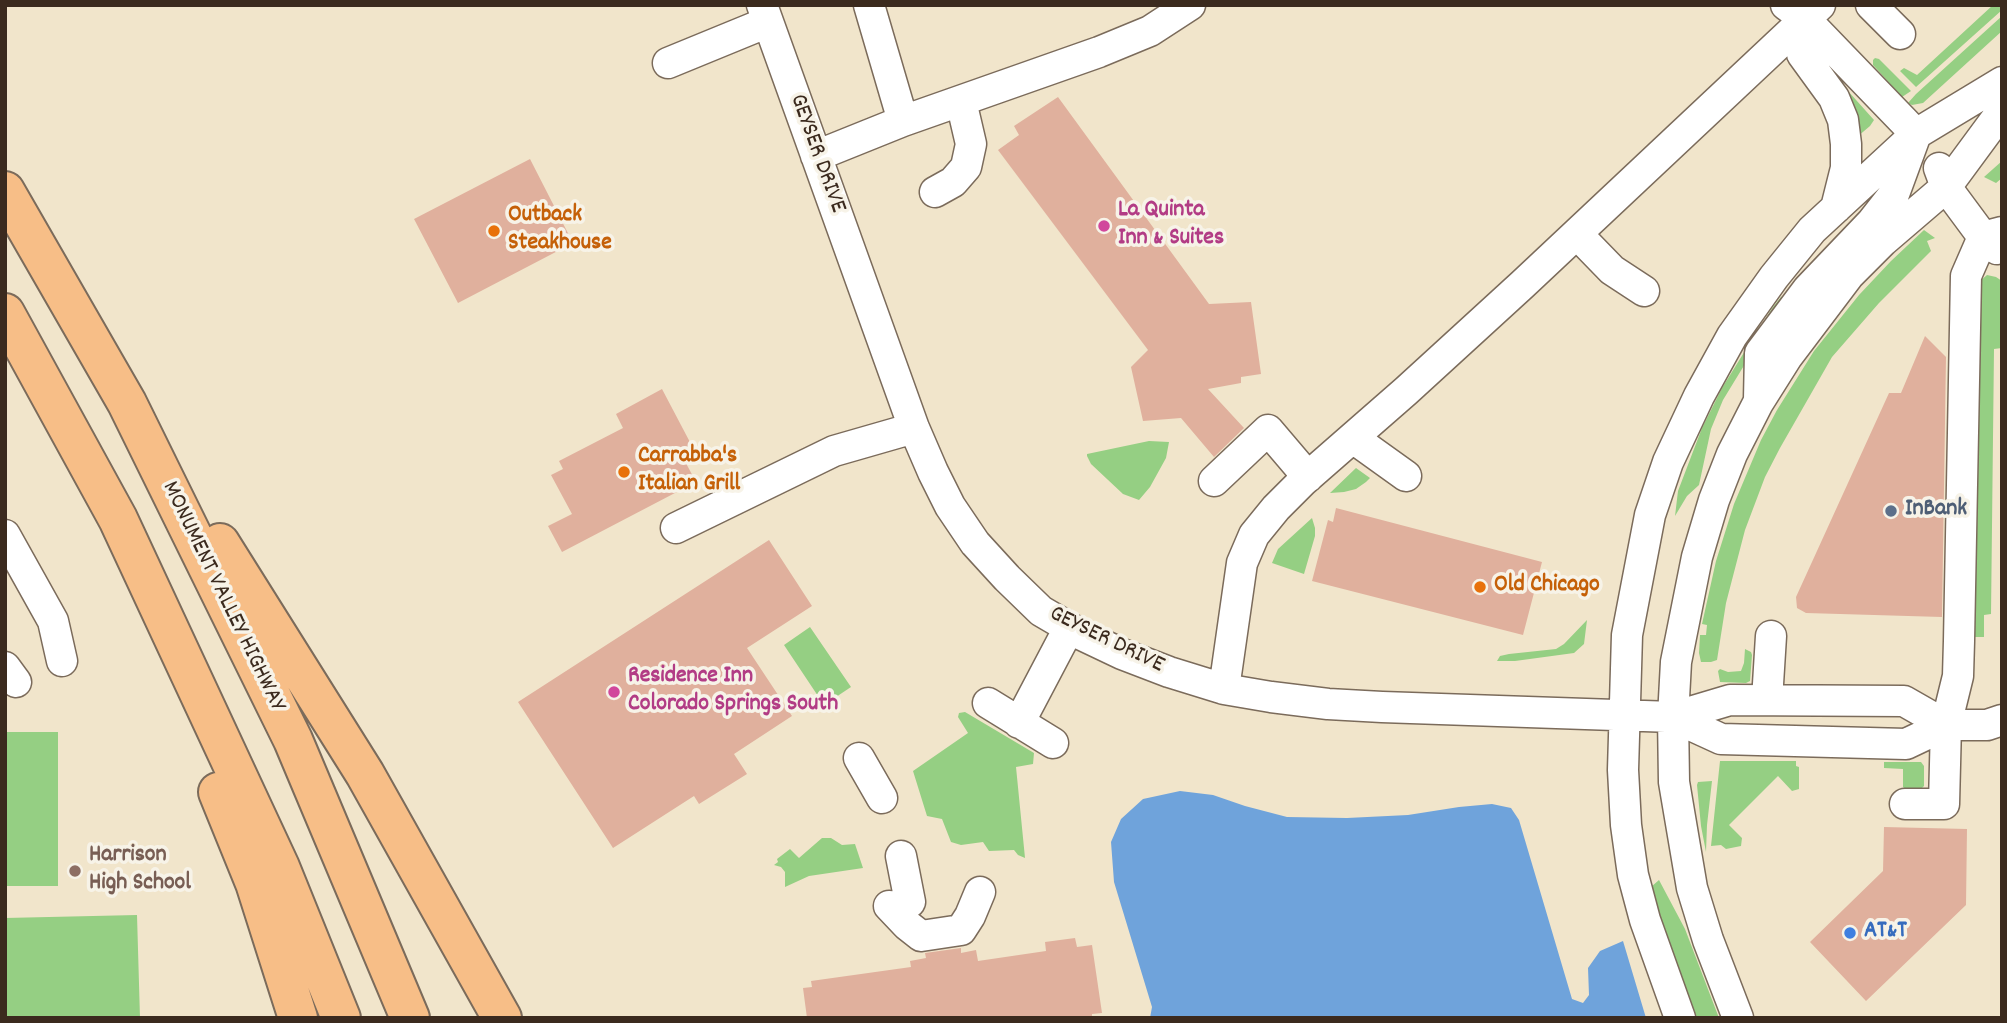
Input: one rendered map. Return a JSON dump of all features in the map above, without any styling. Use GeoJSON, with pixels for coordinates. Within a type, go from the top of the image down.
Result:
{"type":"FeatureCollection","features":[{"type":"Feature","properties":{"kind":"highway","name":"MONUMENT VALLEY HIGHWAY"},"geometry":{"type":"LineString","coordinates":[[5,191],[127,403],[293,740],[410,1018]]}},
{"type":"Feature","properties":{"kind":"highway"},"geometry":{"type":"LineString","coordinates":[[5,313],[124,531],[280,867],[341,1018]]}},
{"type":"Feature","properties":{"kind":"highway"},"geometry":{"type":"LineString","coordinates":[[77,316],[365,774],[502,1018]]}},
{"type":"Feature","properties":{"kind":"highway"},"geometry":{"type":"LineString","coordinates":[[5,333],[224,805],[255,883],[298,1018]]}},
{"type":"Feature","properties":{"kind":"street"},"geometry":{"type":"LineString","coordinates":[[869,5],[903,121]]}},
{"type":"Feature","properties":{"kind":"street"},"geometry":{"type":"LineString","coordinates":[[816,156],[903,121],[1150,32],[1190,5]]}},
{"type":"Feature","properties":{"kind":"street"},"geometry":{"type":"LineString","coordinates":[[1871,5],[1900,34]]}},
{"type":"Feature","properties":{"kind":"street"},"geometry":{"type":"LineString","coordinates":[[1803,10],[1916,134]]}},
{"type":"Feature","properties":{"kind":"street"},"geometry":{"type":"LineString","coordinates":[[1803,10],[1802,54],[1834,98],[1843,120],[1846,168],[1836,208]]}},
{"type":"Feature","properties":{"kind":"street"},"geometry":{"type":"LineString","coordinates":[[1224,688],[1242,563],[1254,535],[1276,508],[1577,234],[1803,10]]}},
{"type":"Feature","properties":{"kind":"street"},"geometry":{"type":"LineString","coordinates":[[668,63],[765,13]]}},
{"type":"Feature","properties":{"kind":"street","name":"GEYSER DRIVE"},"geometry":{"type":"LineString","coordinates":[[765,13],[914,428],[950,506],[975,543],[1041,611],[1122,654],[1169,672],[1224,688],[1271,697],[1328,704],[1673,717]]}},
{"type":"Feature","properties":{"kind":"street"},"geometry":{"type":"LineString","coordinates":[[1680,1018],[1645,920],[1633,875],[1626,825],[1624,715],[1627,635],[1650,515],[1668,462],[1699,396],[1732,337],[1774,277],[1812,230],[1916,134],[2002,84]]}},
{"type":"Feature","properties":{"kind":"street"},"geometry":{"type":"LineString","coordinates":[[1905,804],[1944,804],[1946,725],[1958,676],[1966,276],[1995,241],[1946,187],[1937,165],[2002,84]]}},
{"type":"Feature","properties":{"kind":"street"},"geometry":{"type":"LineString","coordinates":[[935,192],[953,182],[966,167],[971,144],[961,101]]}},
{"type":"Feature","properties":{"kind":"street"},"geometry":{"type":"LineString","coordinates":[[1738,1018],[1708,940],[1692,888],[1674,782],[1676,662],[1697,557],[1714,500],[1732,454],[1758,403],[1787,357],[1849,275],[1946,187],[2002,111]]}},
{"type":"Feature","properties":{"kind":"street"},"geometry":{"type":"LineString","coordinates":[[1758,403],[1760,353],[1808,289],[1872,222],[1894,194],[1916,134]]}},
{"type":"Feature","properties":{"kind":"street"},"geometry":{"type":"LineString","coordinates":[[1577,234],[1612,270],[1644,291]]}},
{"type":"Feature","properties":{"kind":"street"},"geometry":{"type":"LineString","coordinates":[[676,528],[834,452],[914,428]]}},
{"type":"Feature","properties":{"kind":"street"},"geometry":{"type":"LineString","coordinates":[[1214,481],[1268,430],[1308,477]]}},
{"type":"Feature","properties":{"kind":"street"},"geometry":{"type":"LineString","coordinates":[[1353,438],[1406,476]]}},
{"type":"Feature","properties":{"kind":"street"},"geometry":{"type":"LineString","coordinates":[[5,535],[53,621],[62,661]]}},
{"type":"Feature","properties":{"kind":"street"},"geometry":{"type":"LineString","coordinates":[[1019,723],[1069,628]]}},
{"type":"Feature","properties":{"kind":"street"},"geometry":{"type":"LineString","coordinates":[[1767,700],[1771,636]]}},
{"type":"Feature","properties":{"kind":"street"},"geometry":{"type":"LineString","coordinates":[[1673,717],[1730,700],[1904,701],[1946,725]]}},
{"type":"Feature","properties":{"kind":"street"},"geometry":{"type":"LineString","coordinates":[[988,704],[1053,743]]}},
{"type":"Feature","properties":{"kind":"street"},"geometry":{"type":"LineString","coordinates":[[1673,717],[1721,739],[1906,744],[1946,725],[1987,725],[2002,720]]}},
{"type":"Feature","properties":{"kind":"street"},"geometry":{"type":"LineString","coordinates":[[859,758],[882,797]]}},
{"type":"Feature","properties":{"kind":"street"},"geometry":{"type":"LineString","coordinates":[[901,856],[899,904],[907,925],[921,936],[961,930],[980,892]]}},
{"type":"Feature","properties":{"kind":"green space"},"geometry":{"type":"Polygon","coordinates":[[[1993,5],[2002,5],[2002,10],[1916,87],[1900,71],[1904,68],[1917,75],[1993,5]]]}},
{"type":"Feature","properties":{"kind":"green space"},"geometry":{"type":"Polygon","coordinates":[[[2002,16],[2002,31],[1923,103],[1908,103],[1916,94],[2002,16]]]}},
{"type":"Feature","properties":{"kind":"green space"},"geometry":{"type":"Polygon","coordinates":[[[1875,58],[1911,91],[1902,97],[1873,65],[1875,58]]]}},
{"type":"Feature","properties":{"kind":"green space"},"geometry":{"type":"Polygon","coordinates":[[[1848,91],[1874,120],[1857,137],[1846,95],[1848,91]]]}},
{"type":"Feature","properties":{"kind":"green space"},"geometry":{"type":"Polygon","coordinates":[[[2002,161],[2002,178],[1996,183],[1984,177],[2002,161]]]}},
{"type":"Feature","properties":{"kind":"green space"},"geometry":{"type":"Polygon","coordinates":[[[1924,230],[1935,238],[1927,241],[1931,251],[1879,303],[1832,357],[1765,477],[1745,530],[1726,603],[1717,660],[1701,662],[1700,635],[1706,635],[1707,625],[1702,624],[1716,561],[1734,504],[1761,440],[1814,351],[1859,295],[1924,230]]]}},
{"type":"Feature","properties":{"kind":"green space"},"geometry":{"type":"Polygon","coordinates":[[[1987,275],[2002,281],[2002,348],[1994,349],[1991,614],[1984,615],[1984,637],[1973,637],[1979,282],[1987,275]]]}},
{"type":"Feature","properties":{"kind":"green space"},"geometry":{"type":"Polygon","coordinates":[[[1787,295],[1723,400],[1711,429],[1699,485],[1687,496],[1675,516],[1678,491],[1702,428],[1722,388],[1773,307],[1781,297],[1787,295]]]}},
{"type":"Feature","properties":{"kind":"green space"},"geometry":{"type":"Polygon","coordinates":[[[1149,441],[1169,442],[1166,458],[1150,487],[1139,500],[1123,494],[1091,464],[1087,456],[1087,454],[1149,441]]]}},
{"type":"Feature","properties":{"kind":"green space"},"geometry":{"type":"Polygon","coordinates":[[[1356,468],[1370,478],[1356,489],[1330,493],[1356,468]]]}},
{"type":"Feature","properties":{"kind":"green space"},"geometry":{"type":"Polygon","coordinates":[[[1312,518],[1315,536],[1304,574],[1272,563],[1278,549],[1312,518]]]}},
{"type":"Feature","properties":{"kind":"green space"},"geometry":{"type":"Polygon","coordinates":[[[1587,620],[1584,644],[1574,653],[1497,661],[1500,656],[1509,654],[1556,649],[1587,620]]]}},
{"type":"Feature","properties":{"kind":"green space"},"geometry":{"type":"Polygon","coordinates":[[[810,627],[851,687],[824,705],[784,645],[810,627]]]}},
{"type":"Feature","properties":{"kind":"green space"},"geometry":{"type":"Polygon","coordinates":[[[1745,649],[1752,655],[1750,681],[1720,682],[1720,669],[1728,672],[1741,671],[1745,649]]]}},
{"type":"Feature","properties":{"kind":"green space"},"geometry":{"type":"Polygon","coordinates":[[[965,712],[1034,753],[1033,764],[1016,767],[1025,858],[1014,850],[989,851],[983,842],[961,845],[951,842],[942,819],[927,816],[913,771],[968,733],[958,717],[959,713],[965,712]]]}},
{"type":"Feature","properties":{"kind":"green space"},"geometry":{"type":"Polygon","coordinates":[[[5,732],[58,732],[58,886],[5,886],[5,732]]]}},
{"type":"Feature","properties":{"kind":"green space"},"geometry":{"type":"Polygon","coordinates":[[[1720,761],[1796,761],[1796,766],[1799,767],[1799,789],[1792,791],[1778,776],[1729,825],[1742,838],[1741,846],[1726,849],[1721,845],[1711,846],[1720,761]]]}},
{"type":"Feature","properties":{"kind":"green space"},"geometry":{"type":"Polygon","coordinates":[[[1884,762],[1921,762],[1924,766],[1924,786],[1920,790],[1906,790],[1903,787],[1903,769],[1884,768],[1884,762]]]}},
{"type":"Feature","properties":{"kind":"green space"},"geometry":{"type":"Polygon","coordinates":[[[1712,781],[1706,852],[1697,785],[1698,782],[1712,781]]]}},
{"type":"Feature","properties":{"kind":"green space"},"geometry":{"type":"Polygon","coordinates":[[[822,838],[831,838],[842,845],[855,844],[863,868],[809,876],[785,887],[785,872],[774,865],[778,862],[777,859],[790,849],[799,858],[822,838]]]}},
{"type":"Feature","properties":{"kind":"green space"},"geometry":{"type":"Polygon","coordinates":[[[1659,880],[1685,929],[1719,1018],[1696,1018],[1668,947],[1651,887],[1659,880]]]}},
{"type":"Feature","properties":{"kind":"green space"},"geometry":{"type":"Polygon","coordinates":[[[137,915],[140,1018],[5,1018],[5,918],[137,915]]]}},
{"type":"Feature","properties":{"kind":"water"},"geometry":{"type":"Polygon","coordinates":[[[1180,791],[1213,795],[1287,817],[1408,815],[1492,804],[1511,808],[1519,820],[1572,999],[1583,1003],[1589,995],[1588,968],[1600,951],[1623,941],[1646,1018],[1150,1018],[1152,1007],[1114,882],[1111,842],[1121,819],[1143,799],[1180,791]]]}},
{"type":"Feature","properties":{"kind":"building","name":"La Quinta Inn & Suites"},"geometry":{"type":"Polygon","coordinates":[[[1058,97],[1209,304],[1251,302],[1261,374],[1241,377],[1241,383],[1208,389],[1244,428],[1214,457],[1181,418],[1143,421],[1131,367],[1148,350],[998,150],[1019,135],[1014,126],[1058,97]]]}},
{"type":"Feature","properties":{"kind":"building","name":"Outback Steakhouse"},"geometry":{"type":"Polygon","coordinates":[[[530,159],[573,243],[458,303],[414,219],[530,159]]]}},
{"type":"Feature","properties":{"kind":"building"},"geometry":{"type":"Polygon","coordinates":[[[1925,336],[1946,357],[1942,617],[1806,613],[1797,608],[1796,597],[1889,393],[1901,393],[1925,336]]]}},
{"type":"Feature","properties":{"kind":"building","name":"Carrabba's Italian Grill"},"geometry":{"type":"Polygon","coordinates":[[[662,389],[692,446],[680,452],[696,482],[562,552],[548,526],[572,514],[551,475],[563,469],[559,461],[623,428],[616,414],[662,389]]]}},
{"type":"Feature","properties":{"kind":"building"},"geometry":{"type":"Polygon","coordinates":[[[1336,508],[1542,562],[1523,635],[1312,581],[1328,520],[1333,522],[1336,508]]]}},
{"type":"Feature","properties":{"kind":"building","name":"Residence Inn Colorado Springs South"},"geometry":{"type":"Polygon","coordinates":[[[769,540],[812,606],[747,648],[792,716],[734,754],[747,774],[699,804],[694,796],[613,848],[518,702],[769,540]]]}},
{"type":"Feature","properties":{"kind":"building"},"geometry":{"type":"Polygon","coordinates":[[[1884,827],[1967,829],[1966,905],[1866,1001],[1810,942],[1883,871],[1884,827]]]}},
{"type":"Feature","properties":{"kind":"building"},"geometry":{"type":"Polygon","coordinates":[[[1075,938],[1077,947],[1092,945],[1102,1013],[1092,1014],[1092,1018],[807,1018],[803,988],[812,987],[811,981],[911,967],[910,961],[926,958],[925,953],[961,948],[961,953],[976,950],[978,961],[1046,951],[1045,942],[1075,938]]]}},
{"type":"Feature","properties":{"kind":"place","name":"La Quinta Inn & Suites"},"geometry":{"type":"Point","coordinates":[1104,226]}},
{"type":"Feature","properties":{"kind":"place","name":"Outback Steakhouse"},"geometry":{"type":"Point","coordinates":[494,231]}},
{"type":"Feature","properties":{"kind":"place","name":"Carrabba's Italian Grill"},"geometry":{"type":"Point","coordinates":[624,472]}},
{"type":"Feature","properties":{"kind":"place","name":"InBank"},"geometry":{"type":"Point","coordinates":[1891,511]}},
{"type":"Feature","properties":{"kind":"place","name":"Old Chicago"},"geometry":{"type":"Point","coordinates":[1480,587]}},
{"type":"Feature","properties":{"kind":"place","name":"Residence Inn Colorado Springs South"},"geometry":{"type":"Point","coordinates":[614,692]}},
{"type":"Feature","properties":{"kind":"place","name":"Harrison High School"},"geometry":{"type":"Point","coordinates":[75,871]}},
{"type":"Feature","properties":{"kind":"place","name":"AT&T"},"geometry":{"type":"Point","coordinates":[1850,933]}}]}
